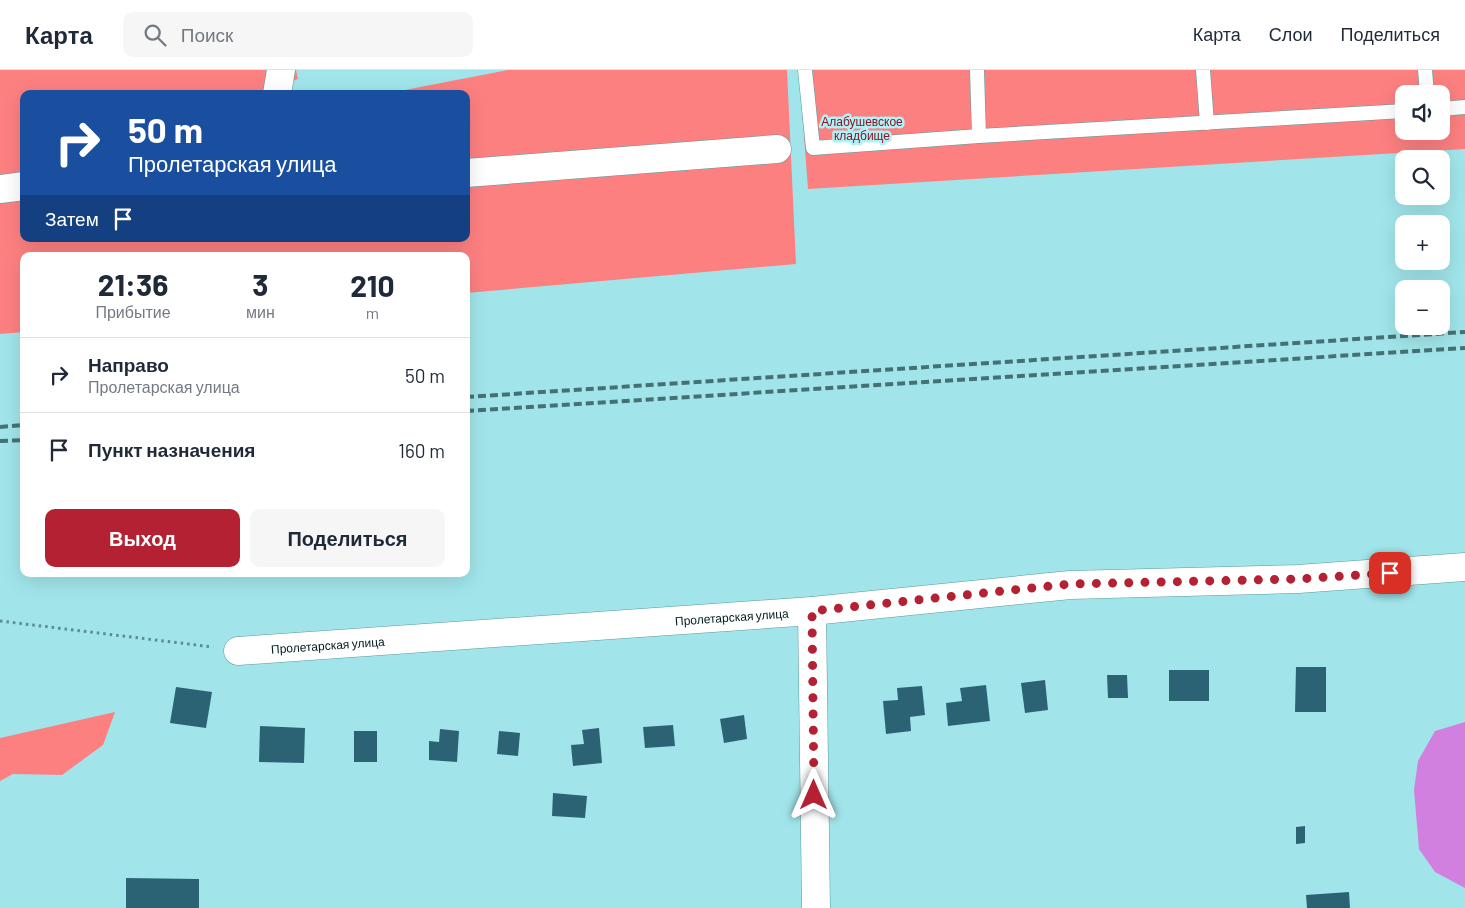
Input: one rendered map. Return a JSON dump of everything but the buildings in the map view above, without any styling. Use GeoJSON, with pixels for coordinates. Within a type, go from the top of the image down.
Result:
{"type":"FeatureCollection","features":[{"type":"Feature","properties":{"kind":"street"},"geometry":{"type":"LineString","coordinates":[[278,90],[281,70]]}},
{"type":"Feature","properties":{"kind":"street"},"geometry":{"type":"LineString","coordinates":[[470,173],[777,149]]}},
{"type":"Feature","properties":{"kind":"street"},"geometry":{"type":"LineString","coordinates":[[0,189],[20,186]]}},
{"type":"Feature","properties":{"kind":"street","name":"Пролетарская улица"},"geometry":{"type":"LineString","coordinates":[[238,651],[812,611],[1070,584],[1298,579],[1465,568]]}},
{"type":"Feature","properties":{"kind":"street"},"geometry":{"type":"LineString","coordinates":[[812,611],[816,908]]}},
{"type":"Feature","properties":{"kind":"lane"},"geometry":{"type":"LineString","coordinates":[[805,70],[813,148],[979,136],[1395,112]]}},
{"type":"Feature","properties":{"kind":"lane"},"geometry":{"type":"LineString","coordinates":[[977,70],[979,136]]}},
{"type":"Feature","properties":{"kind":"lane"},"geometry":{"type":"LineString","coordinates":[[1203,70],[1207,123]]}},
{"type":"Feature","properties":{"kind":"lane"},"geometry":{"type":"LineString","coordinates":[[1425,70],[1426,85]]}},
{"type":"Feature","properties":{"kind":"lane"},"geometry":{"type":"LineString","coordinates":[[1450,108],[1465,107]]}},
{"type":"Feature","properties":{"kind":"path"},"geometry":{"type":"LineString","coordinates":[[0,620],[238,651]]}},
{"type":"Feature","properties":{"kind":"green space"},"geometry":{"type":"Polygon","coordinates":[[[0,70],[296,70],[298,79],[271,90],[20,90],[20,242],[470,242],[470,90],[405,90],[508,70],[787,70],[796,264],[470,293],[470,252],[20,252],[20,332],[0,334],[0,70]]]}},
{"type":"Feature","properties":{"kind":"green space","name":"Алабушевское кладбище"},"geometry":{"type":"Polygon","coordinates":[[[799,70],[1465,70],[1465,149],[1395,150],[1395,153],[808,189],[799,70]]]}},
{"type":"Feature","properties":{"kind":"green space"},"geometry":{"type":"Polygon","coordinates":[[[115,712],[103,745],[62,775],[13,774],[0,781],[0,738],[115,712]]]}},
{"type":"Feature","properties":{"kind":"shaded area"},"geometry":{"type":"Polygon","coordinates":[[[1465,722],[1465,888],[1435,872],[1419,849],[1414,790],[1418,761],[1435,731],[1465,722]]]}},
{"type":"Feature","properties":{"kind":"railway"},"geometry":{"type":"LineString","coordinates":[[470,397],[1465,332]]}},
{"type":"Feature","properties":{"kind":"railway"},"geometry":{"type":"LineString","coordinates":[[470,411],[1465,348]]}},
{"type":"Feature","properties":{"kind":"railway"},"geometry":{"type":"LineString","coordinates":[[0,427],[20,425]]}},
{"type":"Feature","properties":{"kind":"railway"},"geometry":{"type":"LineString","coordinates":[[0,441],[20,440]]}},
{"type":"Feature","properties":{"kind":"route"},"geometry":{"type":"LineString","coordinates":[[814,795],[812,611],[1070,584],[1298,579],[1390,573]]}}]}
